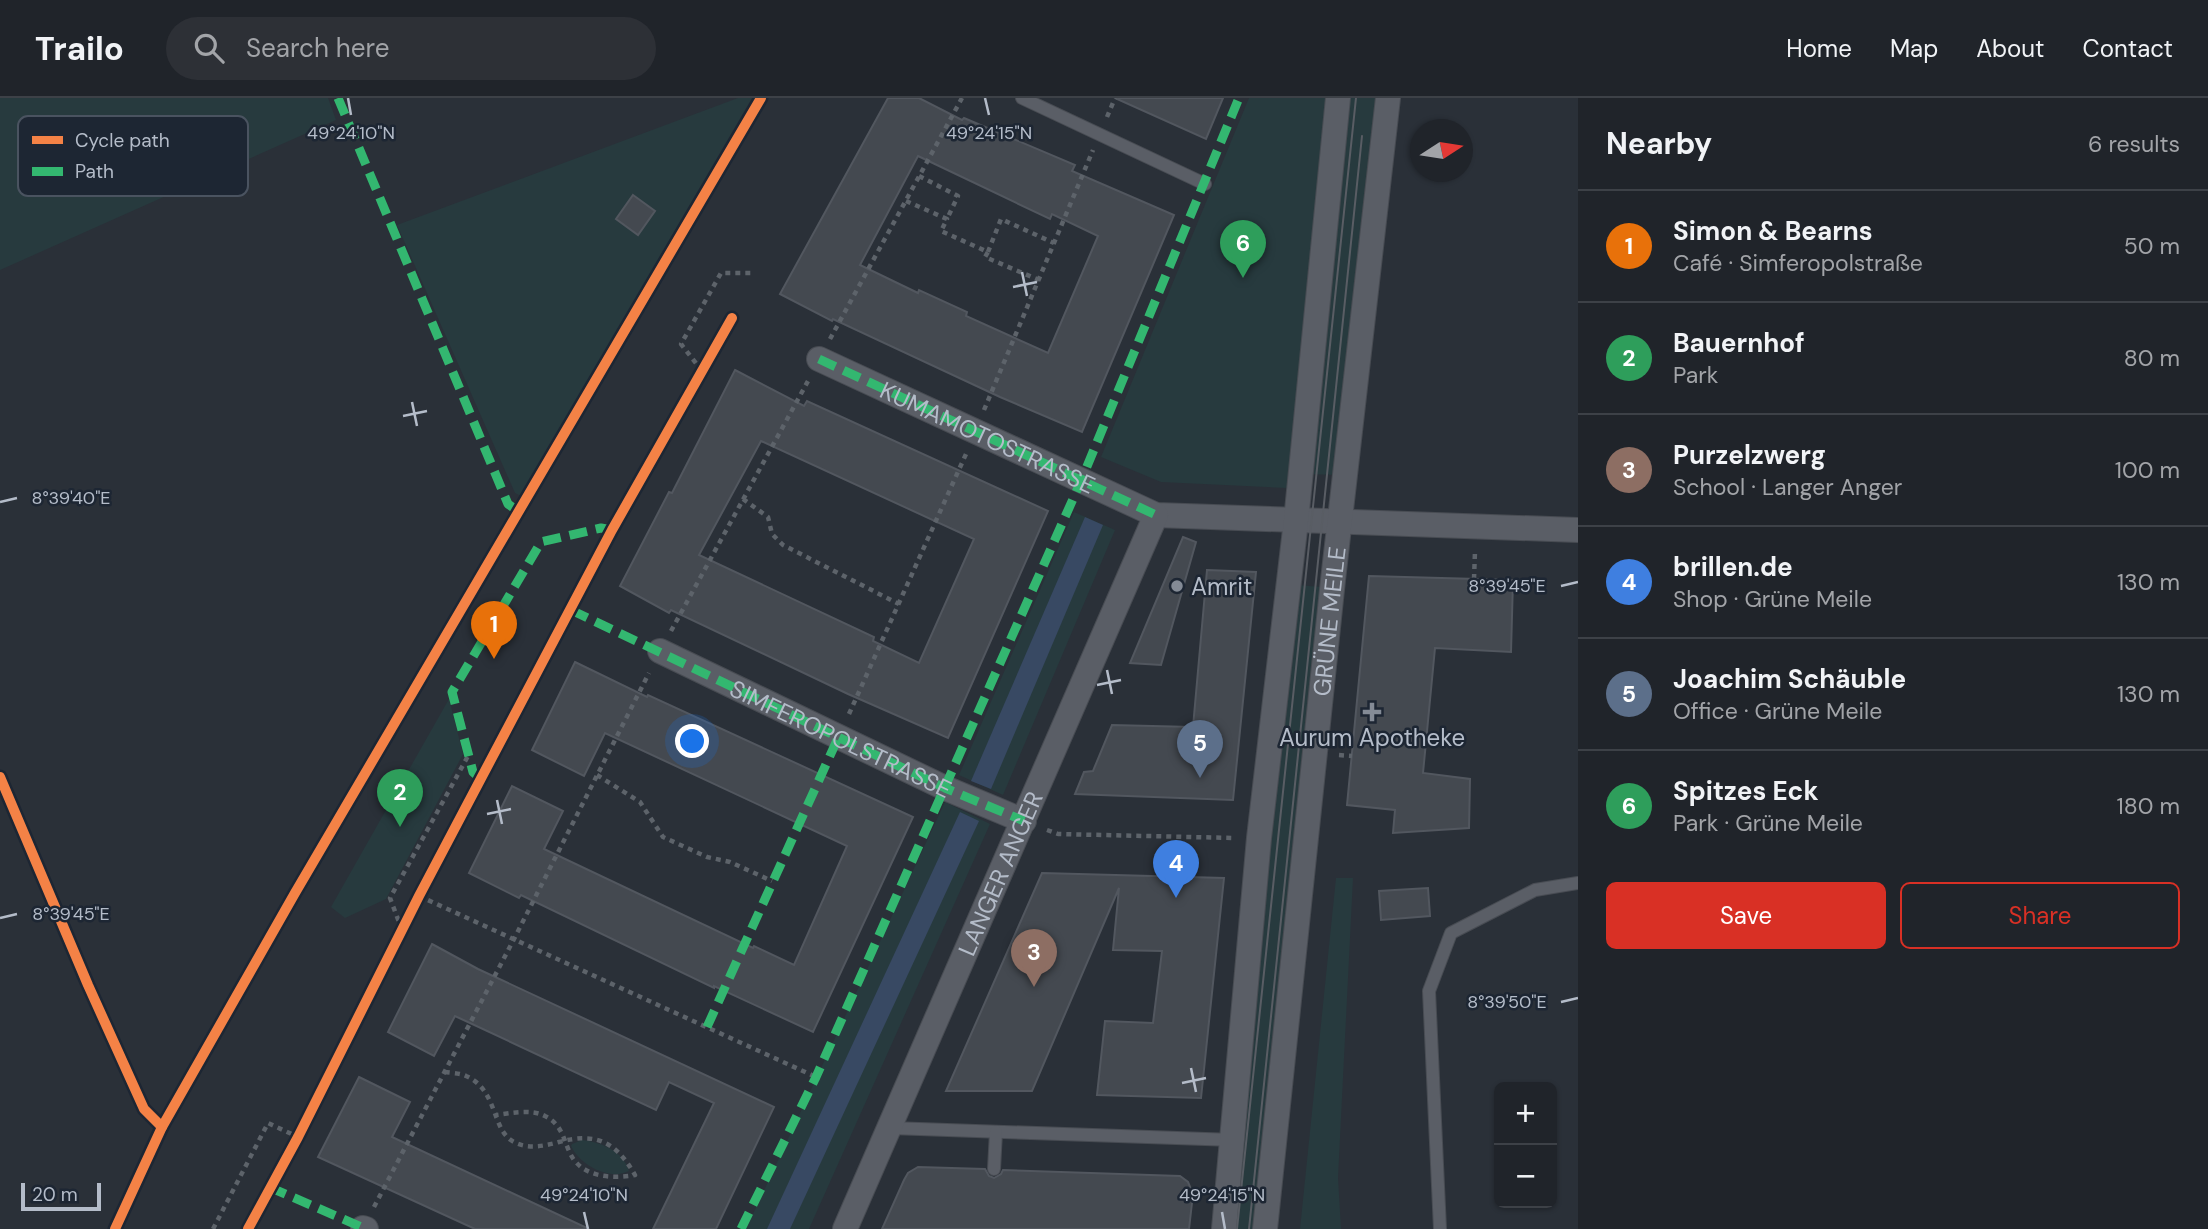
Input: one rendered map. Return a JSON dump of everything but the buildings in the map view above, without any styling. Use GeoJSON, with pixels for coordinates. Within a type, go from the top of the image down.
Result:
{"type":"FeatureCollection","features":[{"type":"Feature","properties":{"kind":"street","name":"GRÜNE MEILE"},"geometry":{"type":"LineString","coordinates":[[1224,1229],[1259,838],[1296,521],[1338,98]]}},
{"type":"Feature","properties":{"kind":"street","name":"GRÜNE MEILE"},"geometry":{"type":"LineString","coordinates":[[1265,1229],[1388,98]]}},
{"type":"Feature","properties":{"kind":"street","name":"KUMAMOTOSTRASSE"},"geometry":{"type":"LineString","coordinates":[[820,359],[1156,515]]}},
{"type":"Feature","properties":{"kind":"street"},"geometry":{"type":"LineString","coordinates":[[1156,515],[1578,530]]}},
{"type":"Feature","properties":{"kind":"street","name":"LANGER ANGER"},"geometry":{"type":"LineString","coordinates":[[845,1229],[1156,515]]}},
{"type":"Feature","properties":{"kind":"street","name":"SIMFEROPOLSTRASSE"},"geometry":{"type":"LineString","coordinates":[[660,651],[921,777],[1024,821]]}},
{"type":"Feature","properties":{"kind":"lane"},"geometry":{"type":"LineString","coordinates":[[1022,98],[1205,184]]}},
{"type":"Feature","properties":{"kind":"lane"},"geometry":{"type":"LineString","coordinates":[[1440,1229],[1429,991],[1451,933],[1535,890],[1578,883]]}},
{"type":"Feature","properties":{"kind":"lane"},"geometry":{"type":"LineString","coordinates":[[891,1128],[1234,1140]]}},
{"type":"Feature","properties":{"kind":"lane"},"geometry":{"type":"LineString","coordinates":[[994,1169],[996,1132]]}},
{"type":"Feature","properties":{"kind":"path"},"geometry":{"type":"LineString","coordinates":[[919,176],[958,196],[941,232],[988,251]]}},
{"type":"Feature","properties":{"kind":"path"},"geometry":{"type":"LineString","coordinates":[[906,201],[947,219]]}},
{"type":"Feature","properties":{"kind":"path"},"geometry":{"type":"LineString","coordinates":[[1039,280],[985,257],[1001,219],[1054,243]]}},
{"type":"Feature","properties":{"kind":"path"},"geometry":{"type":"LineString","coordinates":[[702,371],[681,344],[721,273],[755,273]]}},
{"type":"Feature","properties":{"kind":"path"},"geometry":{"type":"LineString","coordinates":[[743,499],[768,517],[772,534],[783,545],[899,604]]}},
{"type":"Feature","properties":{"kind":"path"},"geometry":{"type":"LineString","coordinates":[[364,1228],[660,651]]}},
{"type":"Feature","properties":{"kind":"path"},"geometry":{"type":"LineString","coordinates":[[402,930],[390,898],[468,756]]}},
{"type":"Feature","properties":{"kind":"path"},"geometry":{"type":"LineString","coordinates":[[597,775],[640,802],[663,838],[707,857],[730,862],[772,881]]}},
{"type":"Feature","properties":{"kind":"path"},"geometry":{"type":"LineString","coordinates":[[1024,821],[1058,834],[1259,838]]}},
{"type":"Feature","properties":{"kind":"path"},"geometry":{"type":"LineString","coordinates":[[419,897],[816,1077]]}},
{"type":"Feature","properties":{"kind":"path"},"geometry":{"type":"LineString","coordinates":[[444,1072],[465,1075],[477,1082],[486,1092],[496,1115],[509,1140],[520,1145],[547,1145],[566,1140],[586,1138],[603,1141],[624,1155],[635,1175],[616,1178],[594,1174],[576,1161],[569,1152],[566,1140],[558,1126],[544,1115],[523,1112],[496,1115]]}},
{"type":"Feature","properties":{"kind":"path"},"geometry":{"type":"LineString","coordinates":[[213,1229],[268,1124],[298,1137]]}},
{"type":"Feature","properties":{"kind":"green space"},"geometry":{"type":"Polygon","coordinates":[[[0,98],[328,98],[336,120],[248,159],[248,116],[18,116],[18,196],[166,196],[0,270],[0,98]]]}},
{"type":"Feature","properties":{"kind":"green space"},"geometry":{"type":"Polygon","coordinates":[[[738,98],[752,98],[521,496],[515,493],[397,225],[738,98]]]}},
{"type":"Feature","properties":{"kind":"green space"},"geometry":{"type":"Polygon","coordinates":[[[1249,98],[1331,98],[1288,488],[1161,482],[1101,457],[1249,98]]]}},
{"type":"Feature","properties":{"kind":"green space"},"geometry":{"type":"Polygon","coordinates":[[[1345,98],[1379,98],[1338,475],[1304,474],[1345,98]]]}},
{"type":"Feature","properties":{"kind":"green space"},"geometry":{"type":"Polygon","coordinates":[[[1074,512],[1115,530],[1003,795],[959,775],[1074,512]]]}},
{"type":"Feature","properties":{"kind":"green space"},"geometry":{"type":"Polygon","coordinates":[[[1297,585],[1322,587],[1256,1229],[1230,1229],[1297,585]]]}},
{"type":"Feature","properties":{"kind":"green space"},"geometry":{"type":"Polygon","coordinates":[[[449,699],[463,754],[386,899],[345,918],[331,907],[449,699]]]}},
{"type":"Feature","properties":{"kind":"green space"},"geometry":{"type":"Polygon","coordinates":[[[945,802],[990,824],[809,1229],[746,1229],[945,802]]]}},
{"type":"Feature","properties":{"kind":"green space"},"geometry":{"type":"Polygon","coordinates":[[[1336,878],[1353,878],[1338,1178],[1341,1229],[1300,1229],[1336,878]]]}},
{"type":"Feature","properties":{"kind":"green space"},"geometry":{"type":"Polygon","coordinates":[[[582,1140],[597,1143],[617,1153],[629,1171],[613,1174],[588,1165],[571,1146],[582,1140]]]}},
{"type":"Feature","properties":{"kind":"water"},"geometry":{"type":"Polygon","coordinates":[[[1085,517],[1103,525],[991,789],[971,781],[1085,517]]]}},
{"type":"Feature","properties":{"kind":"water"},"geometry":{"type":"Polygon","coordinates":[[[960,812],[979,821],[790,1229],[767,1229],[960,812]]]}},
{"type":"Feature","properties":{"kind":"tram line"},"geometry":{"type":"LineString","coordinates":[[1237,1229],[1356,98]]}},
{"type":"Feature","properties":{"kind":"tram line"},"geometry":{"type":"LineString","coordinates":[[1249,1229],[1362,136]]}},
{"type":"Feature","properties":{"kind":"marked path"},"geometry":{"type":"LineString","coordinates":[[338,98],[508,504],[519,512]]}},
{"type":"Feature","properties":{"kind":"marked path"},"geometry":{"type":"LineString","coordinates":[[741,1229],[816,1077],[1081,481],[1239,98]]}},
{"type":"Feature","properties":{"kind":"marked path"},"geometry":{"type":"LineString","coordinates":[[819,359],[1156,515]]}},
{"type":"Feature","properties":{"kind":"marked path"},"geometry":{"type":"LineString","coordinates":[[481,779],[473,772],[452,692],[541,542],[601,528],[612,530]]}},
{"type":"Feature","properties":{"kind":"marked path"},"geometry":{"type":"LineString","coordinates":[[571,610],[945,788],[1024,821]]}},
{"type":"Feature","properties":{"kind":"marked path"},"geometry":{"type":"LineString","coordinates":[[707,1027],[838,738]]}},
{"type":"Feature","properties":{"kind":"marked path"},"geometry":{"type":"LineString","coordinates":[[269,1187],[366,1229]]}},
{"type":"Feature","properties":{"kind":"cycle path"},"geometry":{"type":"LineString","coordinates":[[115,1229],[162,1127],[295,893],[761,98]]}},
{"type":"Feature","properties":{"kind":"cycle path"},"geometry":{"type":"LineString","coordinates":[[248,1229],[298,1137],[419,896],[612,530],[732,318]]}},
{"type":"Feature","properties":{"kind":"cycle path"},"geometry":{"type":"LineString","coordinates":[[0,777],[144,1109],[162,1127]]}},
{"type":"Feature","properties":{"kind":"place","name":"Spitzes Eck"},"geometry":{"type":"Point","coordinates":[1243,278]}},
{"type":"Feature","properties":{"kind":"place","name":"Amrit"},"geometry":{"type":"Point","coordinates":[1177,586]}},
{"type":"Feature","properties":{"kind":"place","name":"Simon & Bearns"},"geometry":{"type":"Point","coordinates":[494,659]}},
{"type":"Feature","properties":{"kind":"place","name":"Aurum Apotheke"},"geometry":{"type":"Point","coordinates":[1372,712]}},
{"type":"Feature","properties":{"kind":"place","name":"Joachim Schäuble"},"geometry":{"type":"Point","coordinates":[1200,778]}},
{"type":"Feature","properties":{"kind":"place","name":"Bauernhof"},"geometry":{"type":"Point","coordinates":[400,827]}},
{"type":"Feature","properties":{"kind":"place","name":"brillen.de"},"geometry":{"type":"Point","coordinates":[1176,898]}},
{"type":"Feature","properties":{"kind":"place","name":"Purzelzwerg"},"geometry":{"type":"Point","coordinates":[1034,987]}}]}
